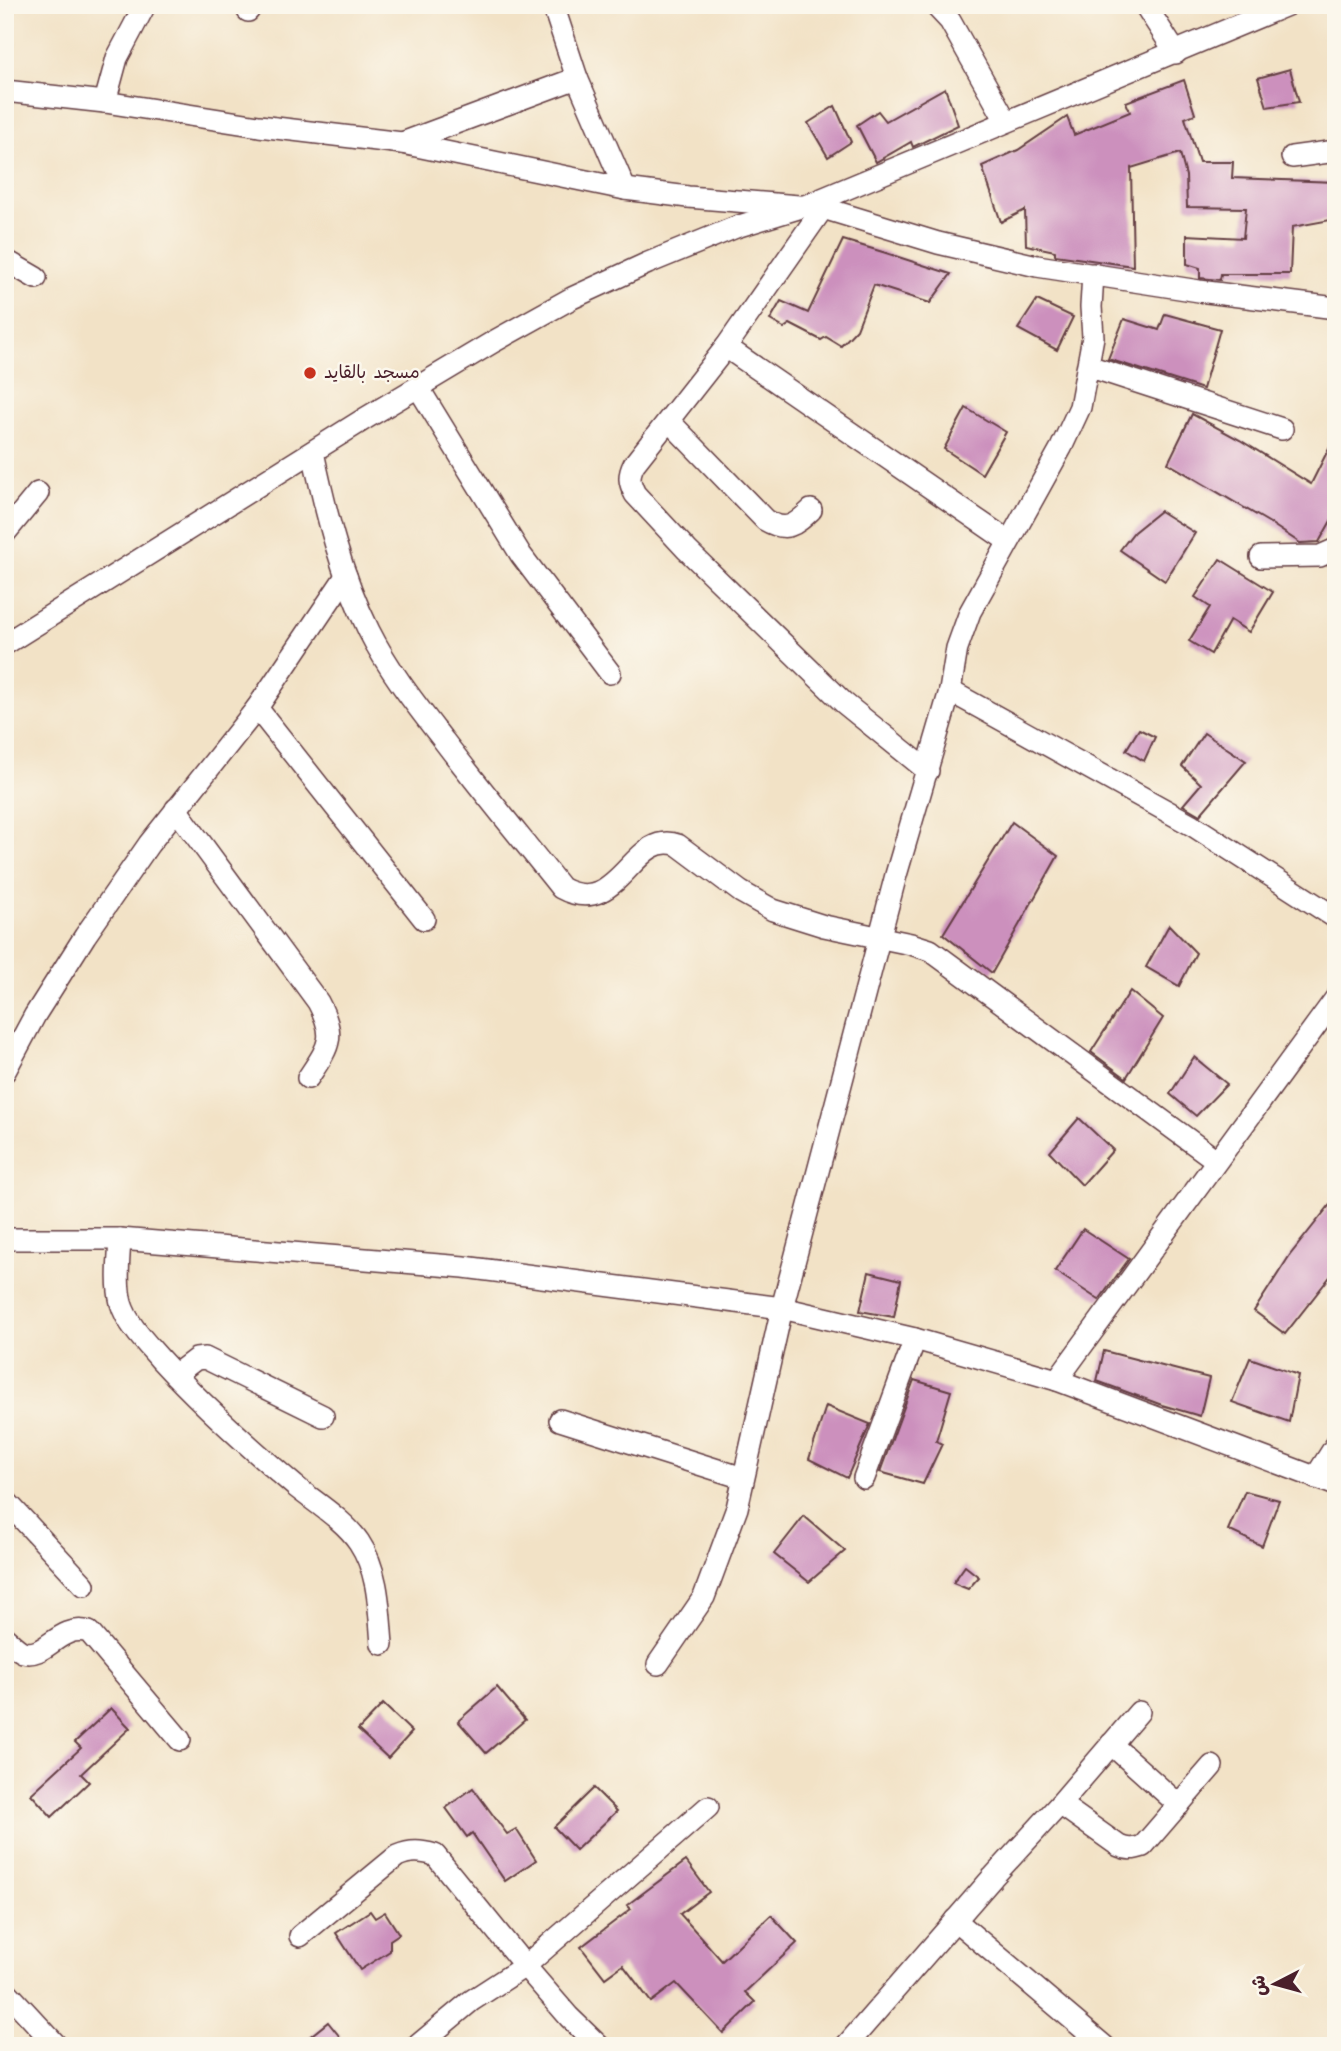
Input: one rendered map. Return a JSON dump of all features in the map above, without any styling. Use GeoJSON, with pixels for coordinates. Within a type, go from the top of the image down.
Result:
{"type":"FeatureCollection","features":[{"type":"Feature","properties":{"kind":"street"},"geometry":{"type":"LineString","coordinates":[[104,102],[117,58],[145,5]]}},
{"type":"Feature","properties":{"kind":"street"},"geometry":{"type":"LineString","coordinates":[[553,5],[577,78],[625,189]]}},
{"type":"Feature","properties":{"kind":"street"},"geometry":{"type":"LineString","coordinates":[[935,5],[950,21],[1006,121]]}},
{"type":"Feature","properties":{"kind":"street"},"geometry":{"type":"LineString","coordinates":[[1145,5],[1176,53]]}},
{"type":"Feature","properties":{"kind":"street"},"geometry":{"type":"LineString","coordinates":[[5,644],[418,387],[572,298],[736,227],[814,207],[1006,121],[1176,53],[1242,14],[1287,5]]}},
{"type":"Feature","properties":{"kind":"street"},"geometry":{"type":"LineString","coordinates":[[402,143],[577,78]]}},
{"type":"Feature","properties":{"kind":"street"},"geometry":{"type":"LineString","coordinates":[[5,91],[402,143],[625,189],[814,207],[938,243],[1037,266],[1199,291],[1336,308]]}},
{"type":"Feature","properties":{"kind":"street"},"geometry":{"type":"LineString","coordinates":[[1292,157],[1336,151]]}},
{"type":"Feature","properties":{"kind":"street"},"geometry":{"type":"LineString","coordinates":[[814,207],[726,347],[634,464],[629,474],[629,483],[635,494],[697,560],[844,703],[928,771]]}},
{"type":"Feature","properties":{"kind":"street"},"geometry":{"type":"LineString","coordinates":[[5,260],[36,278]]}},
{"type":"Feature","properties":{"kind":"street"},"geometry":{"type":"LineString","coordinates":[[658,1664],[704,1597],[737,1508],[782,1308],[896,875],[950,691],[957,648],[970,612],[1061,448],[1080,407],[1093,337],[1093,274]]}},
{"type":"Feature","properties":{"kind":"street"},"geometry":{"type":"LineString","coordinates":[[726,347],[1007,541]]}},
{"type":"Feature","properties":{"kind":"street"},"geometry":{"type":"LineString","coordinates":[[1088,366],[1282,429]]}},
{"type":"Feature","properties":{"kind":"street"},"geometry":{"type":"LineString","coordinates":[[418,387],[521,555],[610,673]]}},
{"type":"Feature","properties":{"kind":"street"},"geometry":{"type":"LineString","coordinates":[[669,421],[765,520],[775,526],[785,527],[796,524],[811,510]]}},
{"type":"Feature","properties":{"kind":"street"},"geometry":{"type":"LineString","coordinates":[[313,452],[328,522],[346,576],[369,631],[388,666],[561,888],[573,894],[589,895],[603,891],[650,846],[670,842],[678,845],[741,892],[773,910],[824,926],[930,950],[1216,1160]]}},
{"type":"Feature","properties":{"kind":"street"},"geometry":{"type":"LineString","coordinates":[[5,533],[38,493]]}},
{"type":"Feature","properties":{"kind":"street"},"geometry":{"type":"LineString","coordinates":[[1261,557],[1320,556],[1336,549]]}},
{"type":"Feature","properties":{"kind":"street"},"geometry":{"type":"LineString","coordinates":[[5,1072],[35,1016],[85,936],[149,844],[257,708],[346,576]]}},
{"type":"Feature","properties":{"kind":"street"},"geometry":{"type":"LineString","coordinates":[[950,691],[1192,825],[1336,918]]}},
{"type":"Feature","properties":{"kind":"street"},"geometry":{"type":"LineString","coordinates":[[257,708],[424,919]]}},
{"type":"Feature","properties":{"kind":"street"},"geometry":{"type":"LineString","coordinates":[[176,809],[326,1016],[330,1032],[326,1051],[308,1077]]}},
{"type":"Feature","properties":{"kind":"street"},"geometry":{"type":"LineString","coordinates":[[1057,1380],[1336,998]]}},
{"type":"Feature","properties":{"kind":"street"},"geometry":{"type":"LineString","coordinates":[[5,1239],[120,1239],[464,1268],[782,1308],[915,1339],[1057,1380],[1336,1485]]}},
{"type":"Feature","properties":{"kind":"street"},"geometry":{"type":"LineString","coordinates":[[120,1239],[118,1284],[122,1304],[136,1330],[175,1375],[244,1443],[341,1523],[358,1542],[370,1567],[378,1594],[382,1644]]}},
{"type":"Feature","properties":{"kind":"street"},"geometry":{"type":"LineString","coordinates":[[864,1478],[915,1339]]}},
{"type":"Feature","properties":{"kind":"street"},"geometry":{"type":"LineString","coordinates":[[175,1375],[196,1359],[205,1358],[323,1416]]}},
{"type":"Feature","properties":{"kind":"street"},"geometry":{"type":"LineString","coordinates":[[560,1420],[743,1478]]}},
{"type":"Feature","properties":{"kind":"street"},"geometry":{"type":"LineString","coordinates":[[1315,1478],[1336,1445]]}},
{"type":"Feature","properties":{"kind":"street"},"geometry":{"type":"LineString","coordinates":[[5,1500],[85,1585]]}},
{"type":"Feature","properties":{"kind":"street"},"geometry":{"type":"LineString","coordinates":[[5,1638],[26,1653],[41,1650],[70,1631],[79,1629],[89,1632],[180,1740]]}},
{"type":"Feature","properties":{"kind":"street"},"geometry":{"type":"LineString","coordinates":[[846,2046],[1139,1712]]}},
{"type":"Feature","properties":{"kind":"street"},"geometry":{"type":"LineString","coordinates":[[1111,1744],[1179,1805]]}},
{"type":"Feature","properties":{"kind":"street"},"geometry":{"type":"LineString","coordinates":[[1060,1804],[1127,1850],[1143,1846],[1212,1766]]}},
{"type":"Feature","properties":{"kind":"street"},"geometry":{"type":"LineString","coordinates":[[417,2046],[471,2001],[525,1966],[708,1807]]}},
{"type":"Feature","properties":{"kind":"street"},"geometry":{"type":"LineString","coordinates":[[300,1936],[397,1856],[420,1851],[435,1855],[525,1966],[569,2017],[599,2046]]}},
{"type":"Feature","properties":{"kind":"street"},"geometry":{"type":"LineString","coordinates":[[955,1920],[1104,2046]]}},
{"type":"Feature","properties":{"kind":"street"},"geometry":{"type":"LineString","coordinates":[[5,1990],[57,2046]]}},
{"type":"Feature","properties":{"kind":"building"},"geometry":{"type":"Polygon","coordinates":[[[1290,69],[1299,102],[1267,107],[1258,78],[1290,69]]]}},
{"type":"Feature","properties":{"kind":"building"},"geometry":{"type":"Polygon","coordinates":[[[1184,80],[1195,114],[1185,118],[1199,162],[1233,162],[1232,178],[1336,182],[1336,219],[1292,227],[1290,274],[1221,274],[1220,280],[1200,278],[1200,268],[1187,264],[1187,235],[1243,238],[1246,208],[1187,207],[1186,176],[1180,153],[1131,168],[1133,266],[1055,255],[1055,251],[1026,245],[1025,210],[1001,222],[982,166],[1018,150],[1067,117],[1074,135],[1130,112],[1126,102],[1184,80]]]}},
{"type":"Feature","properties":{"kind":"building"},"geometry":{"type":"Polygon","coordinates":[[[945,88],[958,125],[913,147],[911,142],[876,162],[857,125],[878,111],[886,121],[945,88]]]}},
{"type":"Feature","properties":{"kind":"building"},"geometry":{"type":"Polygon","coordinates":[[[835,106],[851,142],[828,157],[808,123],[835,106]]]}},
{"type":"Feature","properties":{"kind":"building"},"geometry":{"type":"Polygon","coordinates":[[[843,240],[951,274],[930,303],[874,285],[857,329],[841,346],[826,337],[821,340],[790,324],[784,328],[770,320],[781,301],[808,313],[843,240]]]}},
{"type":"Feature","properties":{"kind":"building"},"geometry":{"type":"Polygon","coordinates":[[[1037,300],[1073,317],[1057,350],[1018,329],[1037,300]]]}},
{"type":"Feature","properties":{"kind":"building"},"geometry":{"type":"Polygon","coordinates":[[[1165,314],[1220,329],[1203,389],[1108,359],[1124,319],[1159,330],[1165,314]]]}},
{"type":"Feature","properties":{"kind":"building"},"geometry":{"type":"Polygon","coordinates":[[[966,408],[1006,432],[982,474],[944,449],[966,408]]]}},
{"type":"Feature","properties":{"kind":"building"},"geometry":{"type":"Polygon","coordinates":[[[1192,414],[1311,484],[1336,434],[1336,512],[1319,542],[1300,543],[1168,463],[1192,414]]]}},
{"type":"Feature","properties":{"kind":"building"},"geometry":{"type":"Polygon","coordinates":[[[1160,511],[1195,533],[1165,581],[1120,550],[1134,532],[1160,511]]]}},
{"type":"Feature","properties":{"kind":"building"},"geometry":{"type":"Polygon","coordinates":[[[1220,559],[1273,592],[1249,632],[1230,620],[1211,654],[1189,641],[1210,607],[1195,597],[1220,559]]]}},
{"type":"Feature","properties":{"kind":"building"},"geometry":{"type":"Polygon","coordinates":[[[1139,729],[1155,737],[1144,761],[1126,750],[1139,729]]]}},
{"type":"Feature","properties":{"kind":"building"},"geometry":{"type":"Polygon","coordinates":[[[1204,733],[1246,761],[1200,815],[1183,805],[1201,784],[1182,766],[1204,733]]]}},
{"type":"Feature","properties":{"kind":"building"},"geometry":{"type":"Polygon","coordinates":[[[1012,822],[1058,856],[992,973],[943,934],[1012,822]]]}},
{"type":"Feature","properties":{"kind":"building"},"geometry":{"type":"Polygon","coordinates":[[[1169,925],[1196,953],[1179,986],[1146,967],[1169,925]]]}},
{"type":"Feature","properties":{"kind":"building"},"geometry":{"type":"Polygon","coordinates":[[[1130,991],[1163,1018],[1126,1078],[1091,1052],[1130,991]]]}},
{"type":"Feature","properties":{"kind":"building"},"geometry":{"type":"Polygon","coordinates":[[[1194,1057],[1227,1084],[1196,1116],[1170,1094],[1194,1057]]]}},
{"type":"Feature","properties":{"kind":"building"},"geometry":{"type":"Polygon","coordinates":[[[1079,1118],[1113,1150],[1082,1185],[1050,1152],[1079,1118]]]}},
{"type":"Feature","properties":{"kind":"building"},"geometry":{"type":"Polygon","coordinates":[[[1336,1197],[1336,1269],[1285,1334],[1254,1311],[1290,1255],[1336,1197]]]}},
{"type":"Feature","properties":{"kind":"building"},"geometry":{"type":"Polygon","coordinates":[[[1083,1229],[1129,1259],[1099,1300],[1055,1271],[1083,1229]]]}},
{"type":"Feature","properties":{"kind":"building"},"geometry":{"type":"Polygon","coordinates":[[[869,1272],[901,1280],[894,1317],[860,1311],[869,1272]]]}},
{"type":"Feature","properties":{"kind":"building"},"geometry":{"type":"Polygon","coordinates":[[[1104,1351],[1209,1378],[1200,1416],[1097,1381],[1104,1351]]]}},
{"type":"Feature","properties":{"kind":"building"},"geometry":{"type":"Polygon","coordinates":[[[1250,1358],[1298,1375],[1289,1422],[1232,1402],[1250,1358]]]}},
{"type":"Feature","properties":{"kind":"building"},"geometry":{"type":"Polygon","coordinates":[[[914,1380],[951,1391],[936,1441],[942,1444],[923,1484],[880,1472],[914,1380]]]}},
{"type":"Feature","properties":{"kind":"building"},"geometry":{"type":"Polygon","coordinates":[[[826,1406],[870,1424],[847,1478],[809,1459],[826,1406]]]}},
{"type":"Feature","properties":{"kind":"building"},"geometry":{"type":"Polygon","coordinates":[[[1245,1491],[1279,1500],[1262,1546],[1228,1530],[1245,1491]]]}},
{"type":"Feature","properties":{"kind":"building"},"geometry":{"type":"Polygon","coordinates":[[[804,1516],[845,1551],[809,1582],[774,1554],[804,1516]]]}},
{"type":"Feature","properties":{"kind":"building"},"geometry":{"type":"Polygon","coordinates":[[[965,1566],[979,1577],[968,1589],[953,1583],[965,1566]]]}},
{"type":"Feature","properties":{"kind":"building"},"geometry":{"type":"Polygon","coordinates":[[[497,1687],[525,1720],[486,1753],[458,1721],[497,1687]]]}},
{"type":"Feature","properties":{"kind":"building"},"geometry":{"type":"Polygon","coordinates":[[[383,1704],[412,1732],[388,1758],[358,1730],[383,1704]]]}},
{"type":"Feature","properties":{"kind":"building"},"geometry":{"type":"Polygon","coordinates":[[[111,1708],[130,1728],[81,1774],[89,1782],[52,1817],[31,1794],[81,1748],[75,1742],[111,1708]]]}},
{"type":"Feature","properties":{"kind":"building"},"geometry":{"type":"Polygon","coordinates":[[[473,1788],[507,1834],[516,1829],[536,1860],[505,1881],[472,1833],[467,1837],[446,1808],[473,1788]]]}},
{"type":"Feature","properties":{"kind":"building"},"geometry":{"type":"Polygon","coordinates":[[[594,1788],[617,1811],[576,1850],[554,1827],[594,1788]]]}},
{"type":"Feature","properties":{"kind":"building"},"geometry":{"type":"Polygon","coordinates":[[[686,1861],[709,1892],[680,1914],[722,1961],[771,1915],[797,1943],[745,1992],[755,2002],[723,2033],[676,1983],[651,2002],[623,1965],[605,1978],[581,1947],[631,1909],[627,1905],[686,1861]]]}},
{"type":"Feature","properties":{"kind":"building"},"geometry":{"type":"Polygon","coordinates":[[[370,1911],[375,1918],[385,1912],[399,1934],[390,1940],[390,1951],[360,1970],[336,1933],[370,1911]]]}},
{"type":"Feature","properties":{"kind":"building"},"geometry":{"type":"Polygon","coordinates":[[[328,2022],[340,2037],[329,2046],[298,2046],[328,2022]]]}},
{"type":"Feature","properties":{"kind":"place","name":"مسجد بالقايد"},"geometry":{"type":"Point","coordinates":[310,373]}}]}
